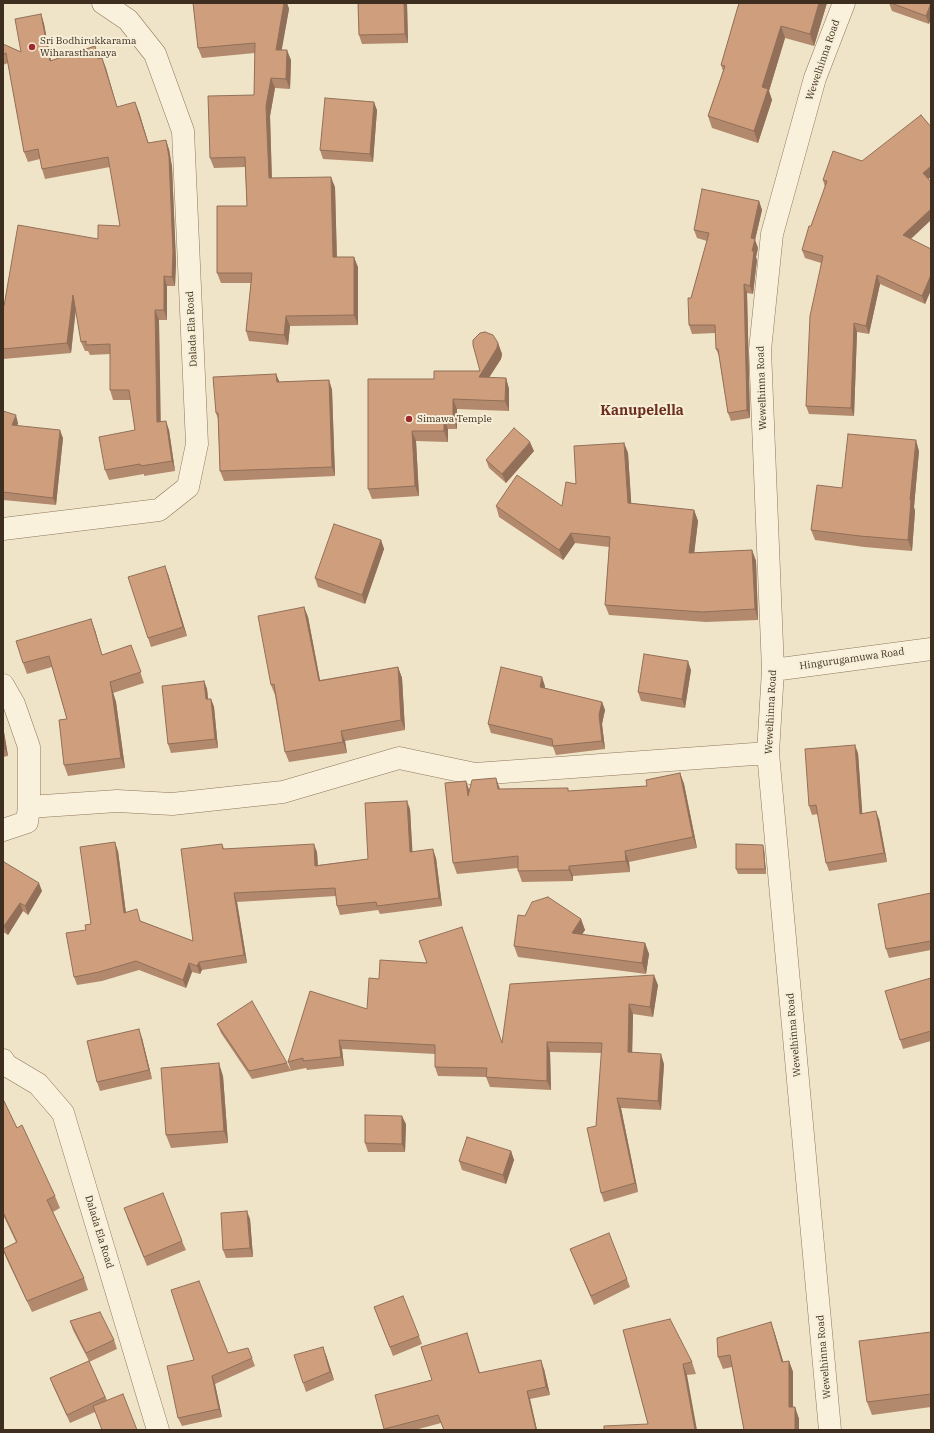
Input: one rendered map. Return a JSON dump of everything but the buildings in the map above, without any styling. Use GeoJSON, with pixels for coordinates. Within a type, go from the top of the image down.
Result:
{"type":"FeatureCollection","features":[{"type":"Feature","properties":{"kind":"street","name":"Dalada Ela Road"},"geometry":{"type":"LineString","coordinates":[[3,529],[159,510],[188,487],[197,444],[183,131],[155,54],[128,20],[103,3]]}},
{"type":"Feature","properties":{"kind":"street","name":"Wewelhinna Road"},"geometry":{"type":"LineString","coordinates":[[830,1430],[768,753],[773,670],[760,350],[772,234],[815,78],[844,3]]}},
{"type":"Feature","properties":{"kind":"street","name":"Hingurugamuwa Road"},"geometry":{"type":"LineString","coordinates":[[773,670],[931,649]]}},
{"type":"Feature","properties":{"kind":"street"},"geometry":{"type":"LineString","coordinates":[[3,685],[14,704],[29,747],[29,807],[27,822],[3,830]]}},
{"type":"Feature","properties":{"kind":"street"},"geometry":{"type":"LineString","coordinates":[[29,807],[117,801],[172,804],[283,792],[399,758],[475,774],[768,753]]}},
{"type":"Feature","properties":{"kind":"street","name":"Dalada Ela Road"},"geometry":{"type":"LineString","coordinates":[[3,1060],[6,1065],[38,1084],[63,1113],[158,1430]]}},
{"type":"Feature","properties":{"kind":"place","name":"Sri Bodhirukkarama Wiharasthanaya"},"geometry":{"type":"Point","coordinates":[32,47]}},
{"type":"Feature","properties":{"kind":"place","name":"Simawa Temple"},"geometry":{"type":"Point","coordinates":[409,419]}},
{"type":"Feature","properties":{"kind":"district","name":"Kanupelella"},"geometry":{"type":"Point","coordinates":[642,411]}}]}
